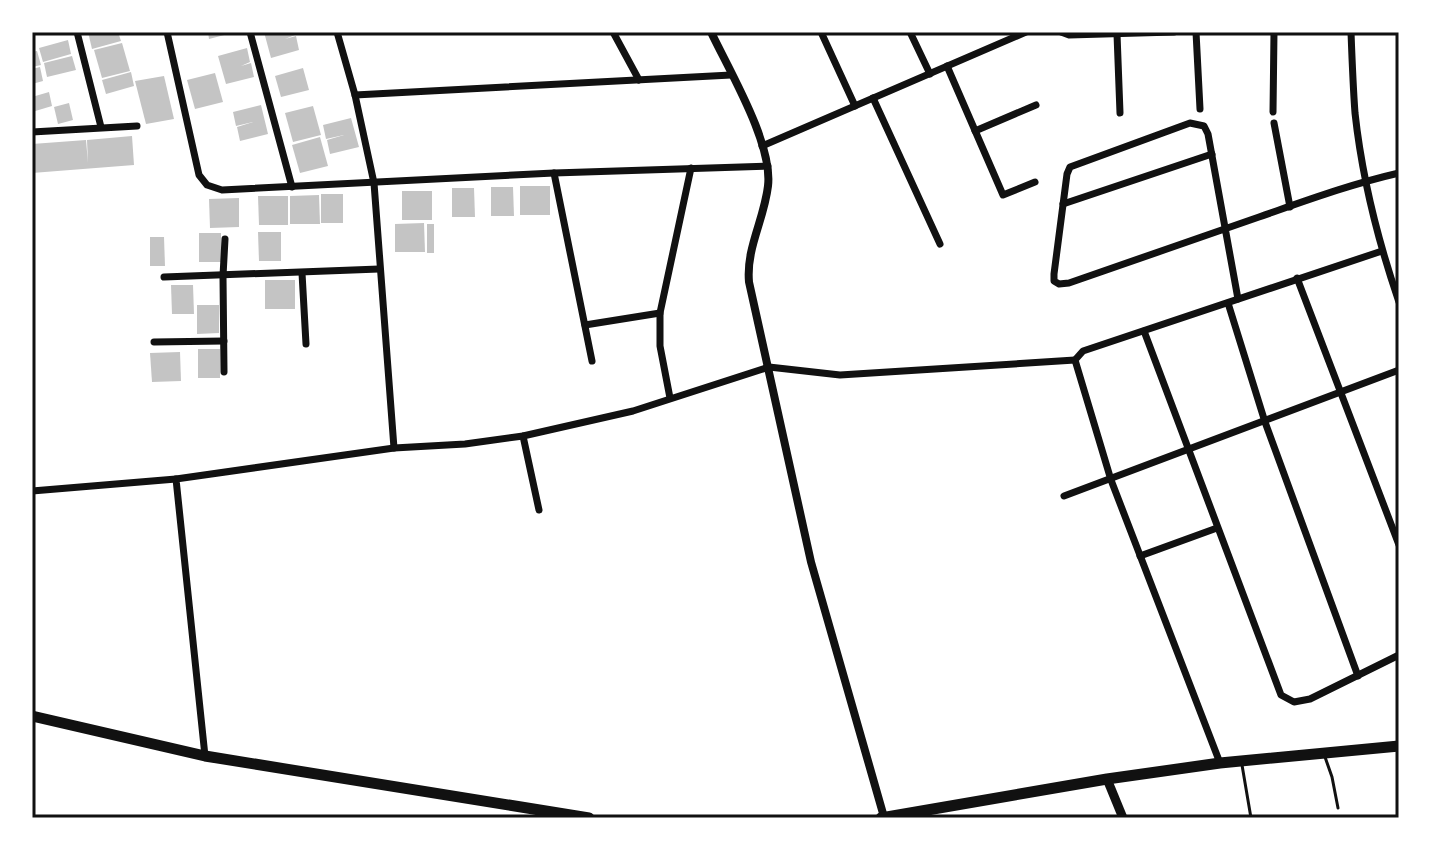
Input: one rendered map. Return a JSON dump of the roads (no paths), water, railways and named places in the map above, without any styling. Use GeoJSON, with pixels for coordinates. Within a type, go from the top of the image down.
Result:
{"type":"FeatureCollection","features":[{"type":"Feature","properties":{"kind":"highway"},"geometry":{"type":"LineString","coordinates":[[32,716],[205,756],[589,818]]}},
{"type":"Feature","properties":{"kind":"highway"},"geometry":{"type":"LineString","coordinates":[[883,818],[1107,779],[1220,763],[1399,746]]}},
{"type":"Feature","properties":{"kind":"main road"},"geometry":{"type":"LineString","coordinates":[[1107,779],[1123,818]]}},
{"type":"Feature","properties":{"kind":"street"},"geometry":{"type":"LineString","coordinates":[[77,32],[101,127]]}},
{"type":"Feature","properties":{"kind":"street"},"geometry":{"type":"LineString","coordinates":[[167,32],[199,175],[207,185],[222,190],[554,173],[768,166]]}},
{"type":"Feature","properties":{"kind":"street"},"geometry":{"type":"LineString","coordinates":[[250,32],[292,187]]}},
{"type":"Feature","properties":{"kind":"street"},"geometry":{"type":"LineString","coordinates":[[337,32],[355,95],[374,183],[394,448]]}},
{"type":"Feature","properties":{"kind":"street"},"geometry":{"type":"LineString","coordinates":[[613,32],[639,80]]}},
{"type":"Feature","properties":{"kind":"street"},"geometry":{"type":"LineString","coordinates":[[711,32],[768,166],[768,188],[747,264],[749,282],[811,562],[883,818]]}},
{"type":"Feature","properties":{"kind":"street"},"geometry":{"type":"LineString","coordinates":[[821,32],[855,106]]}},
{"type":"Feature","properties":{"kind":"street"},"geometry":{"type":"LineString","coordinates":[[910,32],[930,74]]}},
{"type":"Feature","properties":{"kind":"street"},"geometry":{"type":"LineString","coordinates":[[762,146],[930,74],[1007,35],[1026,32]]}},
{"type":"Feature","properties":{"kind":"street"},"geometry":{"type":"LineString","coordinates":[[1061,32],[1069,35],[1174,32]]}},
{"type":"Feature","properties":{"kind":"street"},"geometry":{"type":"LineString","coordinates":[[1196,32],[1200,109]]}},
{"type":"Feature","properties":{"kind":"street"},"geometry":{"type":"LineString","coordinates":[[1273,112],[1274,32]]}},
{"type":"Feature","properties":{"kind":"street"},"geometry":{"type":"LineString","coordinates":[[1351,32],[1356,115],[1367,180],[1382,251],[1399,302]]}},
{"type":"Feature","properties":{"kind":"street"},"geometry":{"type":"LineString","coordinates":[[1117,34],[1120,113]]}},
{"type":"Feature","properties":{"kind":"street"},"geometry":{"type":"LineString","coordinates":[[947,66],[1003,195],[1035,182]]}},
{"type":"Feature","properties":{"kind":"street"},"geometry":{"type":"LineString","coordinates":[[355,95],[731,75]]}},
{"type":"Feature","properties":{"kind":"street"},"geometry":{"type":"LineString","coordinates":[[873,98],[940,244]]}},
{"type":"Feature","properties":{"kind":"street"},"geometry":{"type":"LineString","coordinates":[[975,131],[1036,105]]}},
{"type":"Feature","properties":{"kind":"street"},"geometry":{"type":"LineString","coordinates":[[1238,299],[1226,229],[1212,154],[1204,126],[1190,123],[1070,167],[1054,274],[1054,281],[1059,284],[1069,283],[1226,229],[1290,207],[1367,180],[1399,173]]}},
{"type":"Feature","properties":{"kind":"street"},"geometry":{"type":"LineString","coordinates":[[1274,123],[1290,207]]}},
{"type":"Feature","properties":{"kind":"street"},"geometry":{"type":"LineString","coordinates":[[32,132],[137,126]]}},
{"type":"Feature","properties":{"kind":"street"},"geometry":{"type":"LineString","coordinates":[[1063,204],[1212,154]]}},
{"type":"Feature","properties":{"kind":"street"},"geometry":{"type":"LineString","coordinates":[[670,398],[660,346],[660,313],[691,168]]}},
{"type":"Feature","properties":{"kind":"street"},"geometry":{"type":"LineString","coordinates":[[554,173],[592,361]]}},
{"type":"Feature","properties":{"kind":"street"},"geometry":{"type":"LineString","coordinates":[[224,372],[225,239]]}},
{"type":"Feature","properties":{"kind":"street"},"geometry":{"type":"LineString","coordinates":[[32,491],[176,479],[394,448],[465,444],[523,436],[633,411],[769,367],[840,375],[1075,360],[1083,351],[1382,251]]}},
{"type":"Feature","properties":{"kind":"street"},"geometry":{"type":"LineString","coordinates":[[164,277],[379,269]]}},
{"type":"Feature","properties":{"kind":"street"},"geometry":{"type":"LineString","coordinates":[[302,273],[306,344]]}},
{"type":"Feature","properties":{"kind":"street"},"geometry":{"type":"LineString","coordinates":[[1297,278],[1399,545]]}},
{"type":"Feature","properties":{"kind":"street"},"geometry":{"type":"LineString","coordinates":[[1228,303],[1265,422],[1358,676]]}},
{"type":"Feature","properties":{"kind":"street"},"geometry":{"type":"LineString","coordinates":[[585,325],[660,313]]}},
{"type":"Feature","properties":{"kind":"street"},"geometry":{"type":"LineString","coordinates":[[1144,331],[1281,695],[1294,702],[1310,699],[1399,655]]}},
{"type":"Feature","properties":{"kind":"street"},"geometry":{"type":"LineString","coordinates":[[154,342],[224,341]]}},
{"type":"Feature","properties":{"kind":"street"},"geometry":{"type":"LineString","coordinates":[[1075,360],[1111,480],[1220,763]]}},
{"type":"Feature","properties":{"kind":"street"},"geometry":{"type":"LineString","coordinates":[[1064,496],[1399,370]]}},
{"type":"Feature","properties":{"kind":"street"},"geometry":{"type":"LineString","coordinates":[[523,436],[539,510]]}},
{"type":"Feature","properties":{"kind":"street"},"geometry":{"type":"LineString","coordinates":[[176,479],[205,756]]}},
{"type":"Feature","properties":{"kind":"street"},"geometry":{"type":"LineString","coordinates":[[1388,514],[1399,509]]}},
{"type":"Feature","properties":{"kind":"street"},"geometry":{"type":"LineString","coordinates":[[1140,556],[1217,528]]}},
{"type":"Feature","properties":{"kind":"lane"},"geometry":{"type":"LineString","coordinates":[[1324,753],[1338,808]]}},
{"type":"Feature","properties":{"kind":"lane"},"geometry":{"type":"LineString","coordinates":[[1241,761],[1251,818]]}}]}
